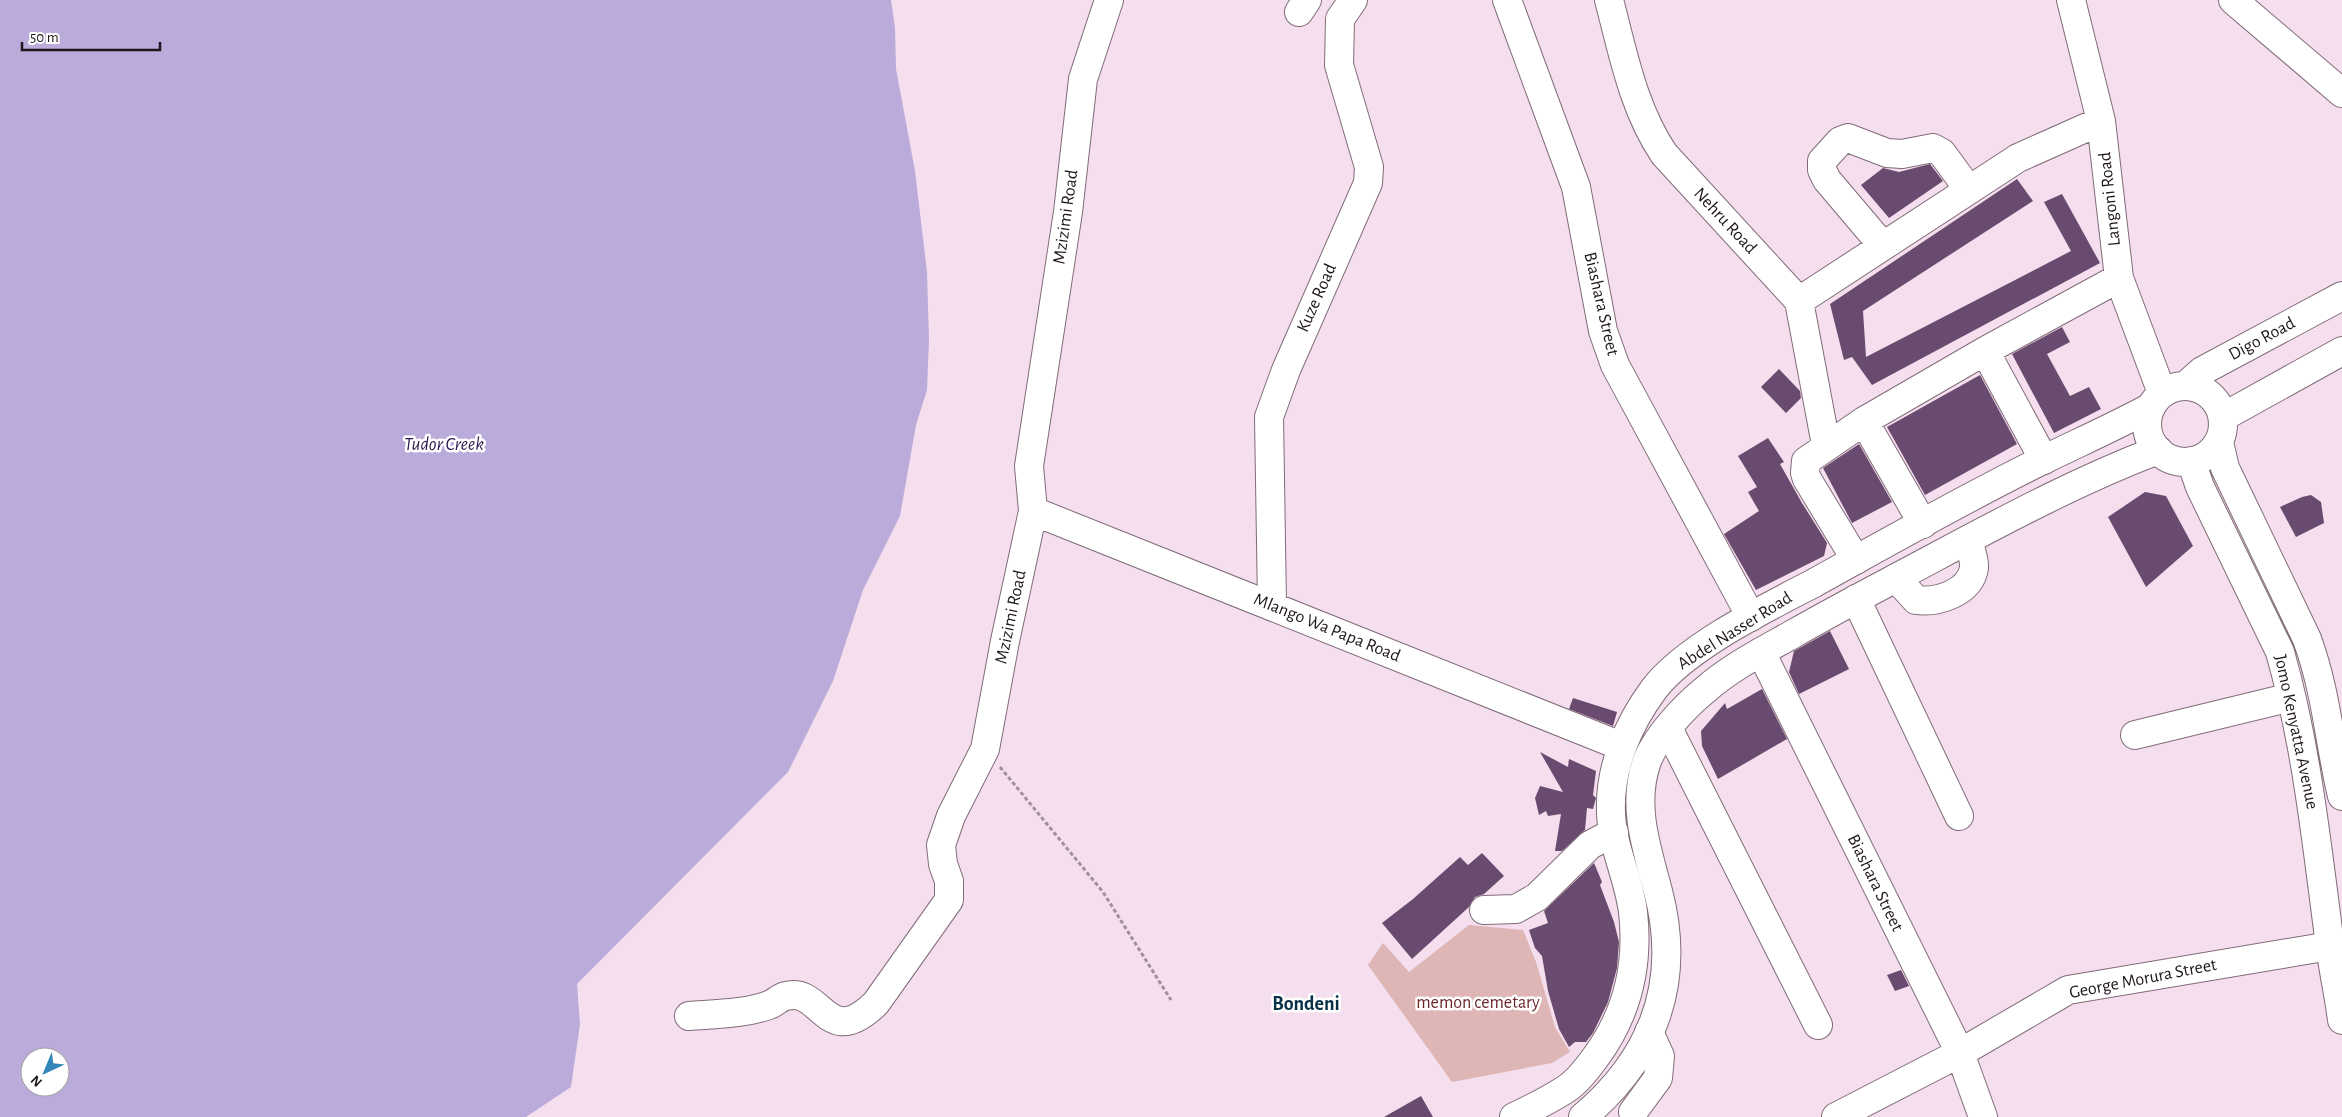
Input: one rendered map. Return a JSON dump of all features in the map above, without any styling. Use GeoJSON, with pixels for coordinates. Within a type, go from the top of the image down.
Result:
{"type":"FeatureCollection","features":[{"type":"Feature","properties":{"kind":"main road","name":"Mzizimi Road"},"geometry":{"type":"LineString","coordinates":[[689,1016],[736,1012],[769,1005],[786,995],[803,998],[838,1022],[853,1021],[865,1014],[898,976],[949,900],[949,881],[943,864],[942,845],[951,816],[985,749],[1005,641],[1033,511],[1029,466],[1068,212],[1083,79],[1109,0]]}},
{"type":"Feature","properties":{"kind":"main road","name":"Kuze Road"},"geometry":{"type":"LineString","coordinates":[[1272,605],[1269,417],[1286,370],[1368,183],[1369,167],[1339,65],[1338,29],[1340,19],[1353,0]]}},
{"type":"Feature","properties":{"kind":"main road","name":"Biashara Street"},"geometry":{"type":"LineString","coordinates":[[1507,0],[1576,187],[1603,331],[1615,365],[1751,617]]}},
{"type":"Feature","properties":{"kind":"main road","name":"Nehru Road"},"geometry":{"type":"LineString","coordinates":[[1609,0],[1637,103],[1650,133],[1664,154],[1800,301]]}},
{"type":"Feature","properties":{"kind":"main road","name":"Langoni Road"},"geometry":{"type":"LineString","coordinates":[[2071,0],[2101,121],[2119,278],[2166,395]]}},
{"type":"Feature","properties":{"kind":"main road"},"geometry":{"type":"LineString","coordinates":[[2233,0],[2342,93]]}},
{"type":"Feature","properties":{"kind":"main road"},"geometry":{"type":"LineString","coordinates":[[1826,445],[1800,301],[2018,158],[2101,121]]}},
{"type":"Feature","properties":{"kind":"main road"},"geometry":{"type":"LineString","coordinates":[[1883,246],[1827,180],[1822,170],[1822,161],[1840,141],[1848,138],[1854,139],[1887,153],[1902,154],[1933,148],[1942,153],[1968,190]]}},
{"type":"Feature","properties":{"kind":"main road"},"geometry":{"type":"LineString","coordinates":[[1856,560],[1805,473],[1806,461],[1826,445],[1864,421],[1985,351],[2119,278]]}},
{"type":"Feature","properties":{"kind":"main road","name":"Digo Road"},"geometry":{"type":"LineString","coordinates":[[2166,395],[2202,372],[2342,296]]}},
{"type":"Feature","properties":{"kind":"main road"},"geometry":{"type":"LineString","coordinates":[[1985,351],[2044,460]]}},
{"type":"Feature","properties":{"kind":"main road"},"geometry":{"type":"LineString","coordinates":[[2221,429],[2218,404],[2210,394],[2198,388],[2166,395],[2147,422],[2150,437],[2158,450],[2168,458],[2192,461],[2203,458],[2221,429],[2342,352]]}},
{"type":"Feature","properties":{"kind":"main road","name":"Abdel Nasser Road"},"geometry":{"type":"LineString","coordinates":[[1514,1117],[1567,1088],[1588,1068],[1614,1029],[1625,1003],[1635,958],[1633,910],[1610,814],[1621,746],[1634,719],[1655,687],[1698,650],[1751,617],[2166,395]]}},
{"type":"Feature","properties":{"kind":"main road"},"geometry":{"type":"LineString","coordinates":[[1864,421],[1923,524]]}},
{"type":"Feature","properties":{"kind":"main road","name":"Jomo Kenyatta Avenue"},"geometry":{"type":"LineString","coordinates":[[2221,429],[2225,468],[2307,639],[2316,662],[2325,698],[2342,796]]}},
{"type":"Feature","properties":{"kind":"main road","name":"Abdel Nasser Road"},"geometry":{"type":"LineString","coordinates":[[1583,1117],[1609,1093],[1639,1054],[1663,995],[1668,959],[1659,892],[1640,815],[1641,786],[1647,760],[1668,728],[1705,689],[1761,652],[1856,599],[2096,474],[2158,450]]}},
{"type":"Feature","properties":{"kind":"main road","name":"Jomo Kenyatta Avenue"},"geometry":{"type":"LineString","coordinates":[[2192,461],[2200,487],[2280,652],[2315,816],[2330,946],[2342,1020]]}},
{"type":"Feature","properties":{"kind":"main road","name":"Mlango Wa Papa Road"},"geometry":{"type":"LineString","coordinates":[[1033,511],[1621,746]]}},
{"type":"Feature","properties":{"kind":"main road"},"geometry":{"type":"LineString","coordinates":[[1896,578],[1916,600],[1930,602],[1951,595],[1969,580],[1974,567],[1968,540]]}},
{"type":"Feature","properties":{"kind":"main road"},"geometry":{"type":"LineString","coordinates":[[1856,599],[1959,816]]}},
{"type":"Feature","properties":{"kind":"main road","name":"Biashara Street"},"geometry":{"type":"LineString","coordinates":[[1761,652],[1960,1053],[1983,1117]]}},
{"type":"Feature","properties":{"kind":"main road"},"geometry":{"type":"LineString","coordinates":[[2135,735],[2290,697]]}},
{"type":"Feature","properties":{"kind":"main road"},"geometry":{"type":"LineString","coordinates":[[1668,728],[1818,1025]]}},
{"type":"Feature","properties":{"kind":"main road"},"geometry":{"type":"LineString","coordinates":[[1484,910],[1516,909],[1537,897],[1590,845],[1614,832]]}},
{"type":"Feature","properties":{"kind":"main road","name":"George Morura Street"},"geometry":{"type":"LineString","coordinates":[[1836,1117],[1960,1053],[2068,990],[2330,946]]}},
{"type":"Feature","properties":{"kind":"main road"},"geometry":{"type":"LineString","coordinates":[[1609,1093],[1635,1115],[1658,1078],[1660,1056],[1649,1032]]}},
{"type":"Feature","properties":{"kind":"path"},"geometry":{"type":"LineString","coordinates":[[985,749],[1102,892],[1171,1000]]}},
{"type":"Feature","properties":{"kind":"green space","name":"memon cemetary"},"geometry":{"type":"Polygon","coordinates":[[[1469,925],[1523,930],[1536,962],[1555,1027],[1570,1052],[1552,1063],[1452,1082],[1368,965],[1383,943],[1409,972],[1469,925]]]}},
{"type":"Feature","properties":{"kind":"water","name":"Tudor Creek"},"geometry":{"type":"Polygon","coordinates":[[[0,0],[891,0],[895,28],[896,69],[915,171],[927,272],[929,340],[927,390],[916,425],[900,516],[863,590],[833,681],[788,772],[577,984],[580,1024],[571,1087],[526,1117],[0,1117],[0,0]]]}},
{"type":"Feature","properties":{"kind":"building"},"geometry":{"type":"Polygon","coordinates":[[[1930,164],[1943,181],[1889,218],[1861,185],[1883,168],[1899,172],[1930,164]]]}},
{"type":"Feature","properties":{"kind":"building"},"geometry":{"type":"Polygon","coordinates":[[[2017,179],[2033,201],[1863,311],[1866,357],[2071,251],[2044,202],[2062,194],[2100,263],[1872,385],[1852,357],[1844,360],[1830,304],[2017,179]]]}},
{"type":"Feature","properties":{"kind":"building"},"geometry":{"type":"Polygon","coordinates":[[[2062,327],[2070,342],[2047,354],[2070,396],[2089,387],[2101,409],[2054,433],[2012,354],[2062,327]]]}},
{"type":"Feature","properties":{"kind":"building"},"geometry":{"type":"Polygon","coordinates":[[[1779,369],[1800,391],[1801,398],[1786,413],[1761,387],[1779,369]]]}},
{"type":"Feature","properties":{"kind":"building"},"geometry":{"type":"Polygon","coordinates":[[[1980,375],[2017,444],[1925,495],[1887,427],[1980,375]]]}},
{"type":"Feature","properties":{"kind":"building"},"geometry":{"type":"Polygon","coordinates":[[[1768,438],[1784,462],[1780,464],[1827,543],[1824,556],[1756,590],[1724,534],[1759,511],[1748,492],[1757,487],[1738,456],[1768,438]]]}},
{"type":"Feature","properties":{"kind":"building"},"geometry":{"type":"Polygon","coordinates":[[[1859,444],[1892,502],[1852,523],[1823,468],[1859,444]]]}},
{"type":"Feature","properties":{"kind":"building"},"geometry":{"type":"Polygon","coordinates":[[[2145,492],[2166,496],[2193,546],[2146,587],[2108,517],[2145,492]]]}},
{"type":"Feature","properties":{"kind":"building"},"geometry":{"type":"Polygon","coordinates":[[[2311,495],[2321,502],[2324,523],[2296,537],[2280,507],[2311,495]]]}},
{"type":"Feature","properties":{"kind":"building"},"geometry":{"type":"Polygon","coordinates":[[[1830,631],[1849,669],[1799,694],[1789,672],[1794,651],[1830,631]]]}},
{"type":"Feature","properties":{"kind":"building"},"geometry":{"type":"Polygon","coordinates":[[[1762,689],[1787,739],[1718,779],[1702,746],[1701,731],[1725,703],[1727,709],[1762,689]]]}},
{"type":"Feature","properties":{"kind":"building"},"geometry":{"type":"Polygon","coordinates":[[[1573,698],[1617,712],[1613,726],[1569,709],[1573,698]]]}},
{"type":"Feature","properties":{"kind":"building"},"geometry":{"type":"Polygon","coordinates":[[[1540,752],[1568,767],[1569,759],[1596,771],[1593,795],[1596,798],[1593,809],[1587,808],[1585,830],[1562,851],[1555,851],[1561,814],[1548,816],[1546,811],[1539,815],[1535,798],[1540,786],[1563,792],[1540,752]]]}},
{"type":"Feature","properties":{"kind":"building"},"geometry":{"type":"Polygon","coordinates":[[[1482,853],[1504,876],[1484,894],[1475,897],[1469,907],[1412,959],[1382,923],[1413,899],[1460,857],[1468,865],[1482,853]]]}},
{"type":"Feature","properties":{"kind":"building"},"geometry":{"type":"Polygon","coordinates":[[[1594,863],[1602,882],[1600,885],[1614,922],[1619,942],[1617,968],[1608,1002],[1593,1033],[1586,1042],[1575,1042],[1569,1047],[1559,1029],[1548,991],[1542,956],[1535,948],[1529,930],[1548,923],[1544,911],[1594,863]]]}},
{"type":"Feature","properties":{"kind":"building"},"geometry":{"type":"Polygon","coordinates":[[[1901,970],[1909,986],[1895,991],[1887,975],[1901,970]]]}},
{"type":"Feature","properties":{"kind":"building"},"geometry":{"type":"Polygon","coordinates":[[[1421,1096],[1433,1117],[1384,1117],[1421,1096]]]}},
{"type":"Feature","properties":{"kind":"district","name":"Bondeni"},"geometry":{"type":"Point","coordinates":[1306,1004]}}]}
